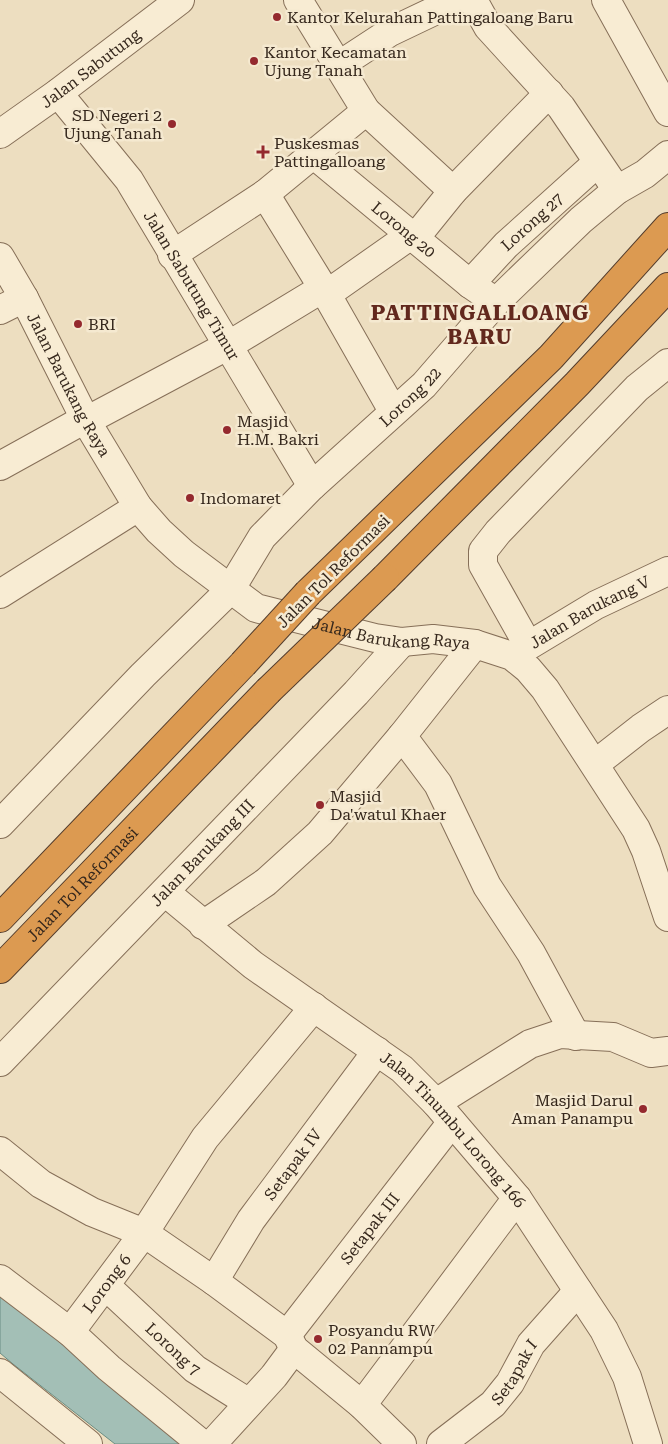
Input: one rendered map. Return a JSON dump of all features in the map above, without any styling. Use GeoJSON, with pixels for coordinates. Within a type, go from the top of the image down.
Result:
{"type":"FeatureCollection","features":[{"type":"Feature","properties":{"kind":"highway","name":"Jalan Tol Reformasi"},"geometry":{"type":"LineString","coordinates":[[0,918],[243,664],[308,593],[551,357],[668,227]]}},
{"type":"Feature","properties":{"kind":"highway","name":"Jalan Tol Reformasi"},"geometry":{"type":"LineString","coordinates":[[0,969],[268,691],[385,578],[570,391],[668,287]]}},
{"type":"Feature","properties":{"kind":"street","name":"Jalan Sabutung"},"geometry":{"type":"LineString","coordinates":[[0,134],[58,93],[180,0]]}},
{"type":"Feature","properties":{"kind":"street"},"geometry":{"type":"LineString","coordinates":[[298,0],[366,111],[453,191]]}},
{"type":"Feature","properties":{"kind":"street"},"geometry":{"type":"LineString","coordinates":[[338,66],[390,32],[457,0]]}},
{"type":"Feature","properties":{"kind":"street"},"geometry":{"type":"LineString","coordinates":[[473,0],[488,27],[561,107],[596,163],[617,190]]}},
{"type":"Feature","properties":{"kind":"street"},"geometry":{"type":"LineString","coordinates":[[606,0],[668,112]]}},
{"type":"Feature","properties":{"kind":"street","name":"Jalan Sabutung Timur"},"geometry":{"type":"LineString","coordinates":[[58,93],[128,180],[172,255],[229,344],[312,486]]}},
{"type":"Feature","properties":{"kind":"street"},"geometry":{"type":"LineString","coordinates":[[0,466],[325,291],[413,237],[453,191],[549,93]]}},
{"type":"Feature","properties":{"kind":"street"},"geometry":{"type":"LineString","coordinates":[[172,255],[265,194],[366,111]]}},
{"type":"Feature","properties":{"kind":"street","name":"Lorong 20"},"geometry":{"type":"LineString","coordinates":[[313,154],[470,284],[496,302]]}},
{"type":"Feature","properties":{"kind":"street","name":"Lorong 22"},"geometry":{"type":"LineString","coordinates":[[230,590],[262,537],[312,486],[435,373],[496,302],[581,220],[617,190],[645,174],[668,155]]}},
{"type":"Feature","properties":{"kind":"street","name":"Lorong 27"},"geometry":{"type":"LineString","coordinates":[[470,284],[506,245],[596,163]]}},
{"type":"Feature","properties":{"kind":"street"},"geometry":{"type":"LineString","coordinates":[[265,194],[325,291],[394,412]]}},
{"type":"Feature","properties":{"kind":"street","name":"Jalan Barukang Raya"},"geometry":{"type":"LineString","coordinates":[[0,256],[12,304],[138,506],[158,531],[184,554],[256,608],[375,638],[402,642],[433,639],[520,651],[528,669],[545,689],[636,830],[666,904]]}},
{"type":"Feature","properties":{"kind":"street"},"geometry":{"type":"LineString","coordinates":[[520,651],[483,565],[483,551],[492,538],[637,388],[668,363]]}},
{"type":"Feature","properties":{"kind":"street"},"geometry":{"type":"LineString","coordinates":[[0,594],[138,506]]}},
{"type":"Feature","properties":{"kind":"street","name":"Jalan Barukang V"},"geometry":{"type":"LineString","coordinates":[[520,651],[596,605],[668,571]]}},
{"type":"Feature","properties":{"kind":"street"},"geometry":{"type":"LineString","coordinates":[[0,824],[143,675],[230,590]]}},
{"type":"Feature","properties":{"kind":"street","name":"Jalan Barukang III"},"geometry":{"type":"LineString","coordinates":[[0,1062],[356,693],[402,642]]}},
{"type":"Feature","properties":{"kind":"street"},"geometry":{"type":"LineString","coordinates":[[203,925],[266,882],[306,846],[402,736],[474,644]]}},
{"type":"Feature","properties":{"kind":"street"},"geometry":{"type":"LineString","coordinates":[[595,764],[641,728],[668,710]]}},
{"type":"Feature","properties":{"kind":"street"},"geometry":{"type":"LineString","coordinates":[[402,736],[438,784],[487,886],[531,953],[576,1036]]}},
{"type":"Feature","properties":{"kind":"street","name":"Jalan Tinumbu Lorong 166"},"geometry":{"type":"LineString","coordinates":[[164,892],[254,965],[402,1070],[444,1112],[517,1198],[604,1330],[627,1377],[648,1444]]}},
{"type":"Feature","properties":{"kind":"street","name":"Lorong 6"},"geometry":{"type":"LineString","coordinates":[[70,1332],[144,1233],[205,1138],[314,1007]]}},
{"type":"Feature","properties":{"kind":"street"},"geometry":{"type":"LineString","coordinates":[[444,1112],[530,1044],[560,1034],[612,1037],[651,1053],[668,1051]]}},
{"type":"Feature","properties":{"kind":"street","name":"Setapak IV"},"geometry":{"type":"LineString","coordinates":[[214,1281],[251,1220],[377,1051]]}},
{"type":"Feature","properties":{"kind":"street","name":"Setapak III"},"geometry":{"type":"LineString","coordinates":[[212,1444],[250,1403],[444,1112]]}},
{"type":"Feature","properties":{"kind":"street"},"geometry":{"type":"LineString","coordinates":[[0,1151],[41,1184],[92,1212],[144,1233],[214,1281],[291,1342],[362,1405],[402,1444]]}},
{"type":"Feature","properties":{"kind":"street"},"geometry":{"type":"LineString","coordinates":[[362,1405],[517,1198]]}},
{"type":"Feature","properties":{"kind":"street"},"geometry":{"type":"LineString","coordinates":[[0,1279],[70,1332],[108,1368],[202,1444]]}},
{"type":"Feature","properties":{"kind":"street","name":"Lorong 7"},"geometry":{"type":"LineString","coordinates":[[106,1286],[195,1369],[250,1403]]}},
{"type":"Feature","properties":{"kind":"street","name":"Setapak I"},"geometry":{"type":"LineString","coordinates":[[441,1444],[493,1404],[510,1383],[531,1344],[578,1291]]}},
{"type":"Feature","properties":{"kind":"street"},"geometry":{"type":"LineString","coordinates":[[0,1373],[88,1444]]}},
{"type":"Feature","properties":{"kind":"water"},"geometry":{"type":"Polygon","coordinates":[[[0,1292],[185,1444],[115,1444],[13,1364],[0,1353],[0,1292]]]}},
{"type":"Feature","properties":{"kind":"place","name":"Kantor Kelurahan Pattingaloang Baru"},"geometry":{"type":"Point","coordinates":[277,17]}},
{"type":"Feature","properties":{"kind":"place","name":"Kantor Kecamatan Ujung Tanah"},"geometry":{"type":"Point","coordinates":[254,61]}},
{"type":"Feature","properties":{"kind":"place","name":"SD Negeri 2 Ujung Tanah"},"geometry":{"type":"Point","coordinates":[172,124]}},
{"type":"Feature","properties":{"kind":"place","name":"Puskesmas Pattingalloang"},"geometry":{"type":"Point","coordinates":[263,152]}},
{"type":"Feature","properties":{"kind":"place","name":"BRI"},"geometry":{"type":"Point","coordinates":[78,324]}},
{"type":"Feature","properties":{"kind":"place","name":"Masjid H.M. Bakri"},"geometry":{"type":"Point","coordinates":[227,430]}},
{"type":"Feature","properties":{"kind":"place","name":"Indomaret"},"geometry":{"type":"Point","coordinates":[190,498]}},
{"type":"Feature","properties":{"kind":"place","name":"Masjid Da'watul Khaer"},"geometry":{"type":"Point","coordinates":[320,805]}},
{"type":"Feature","properties":{"kind":"place","name":"Masjid Darul Aman Panampu"},"geometry":{"type":"Point","coordinates":[643,1109]}},
{"type":"Feature","properties":{"kind":"place","name":"Posyandu RW 02 Pannampu"},"geometry":{"type":"Point","coordinates":[318,1339]}},
{"type":"Feature","properties":{"kind":"district","name":"PATTINGALLOANG BARU"},"geometry":{"type":"Point","coordinates":[480,325]}}]}
